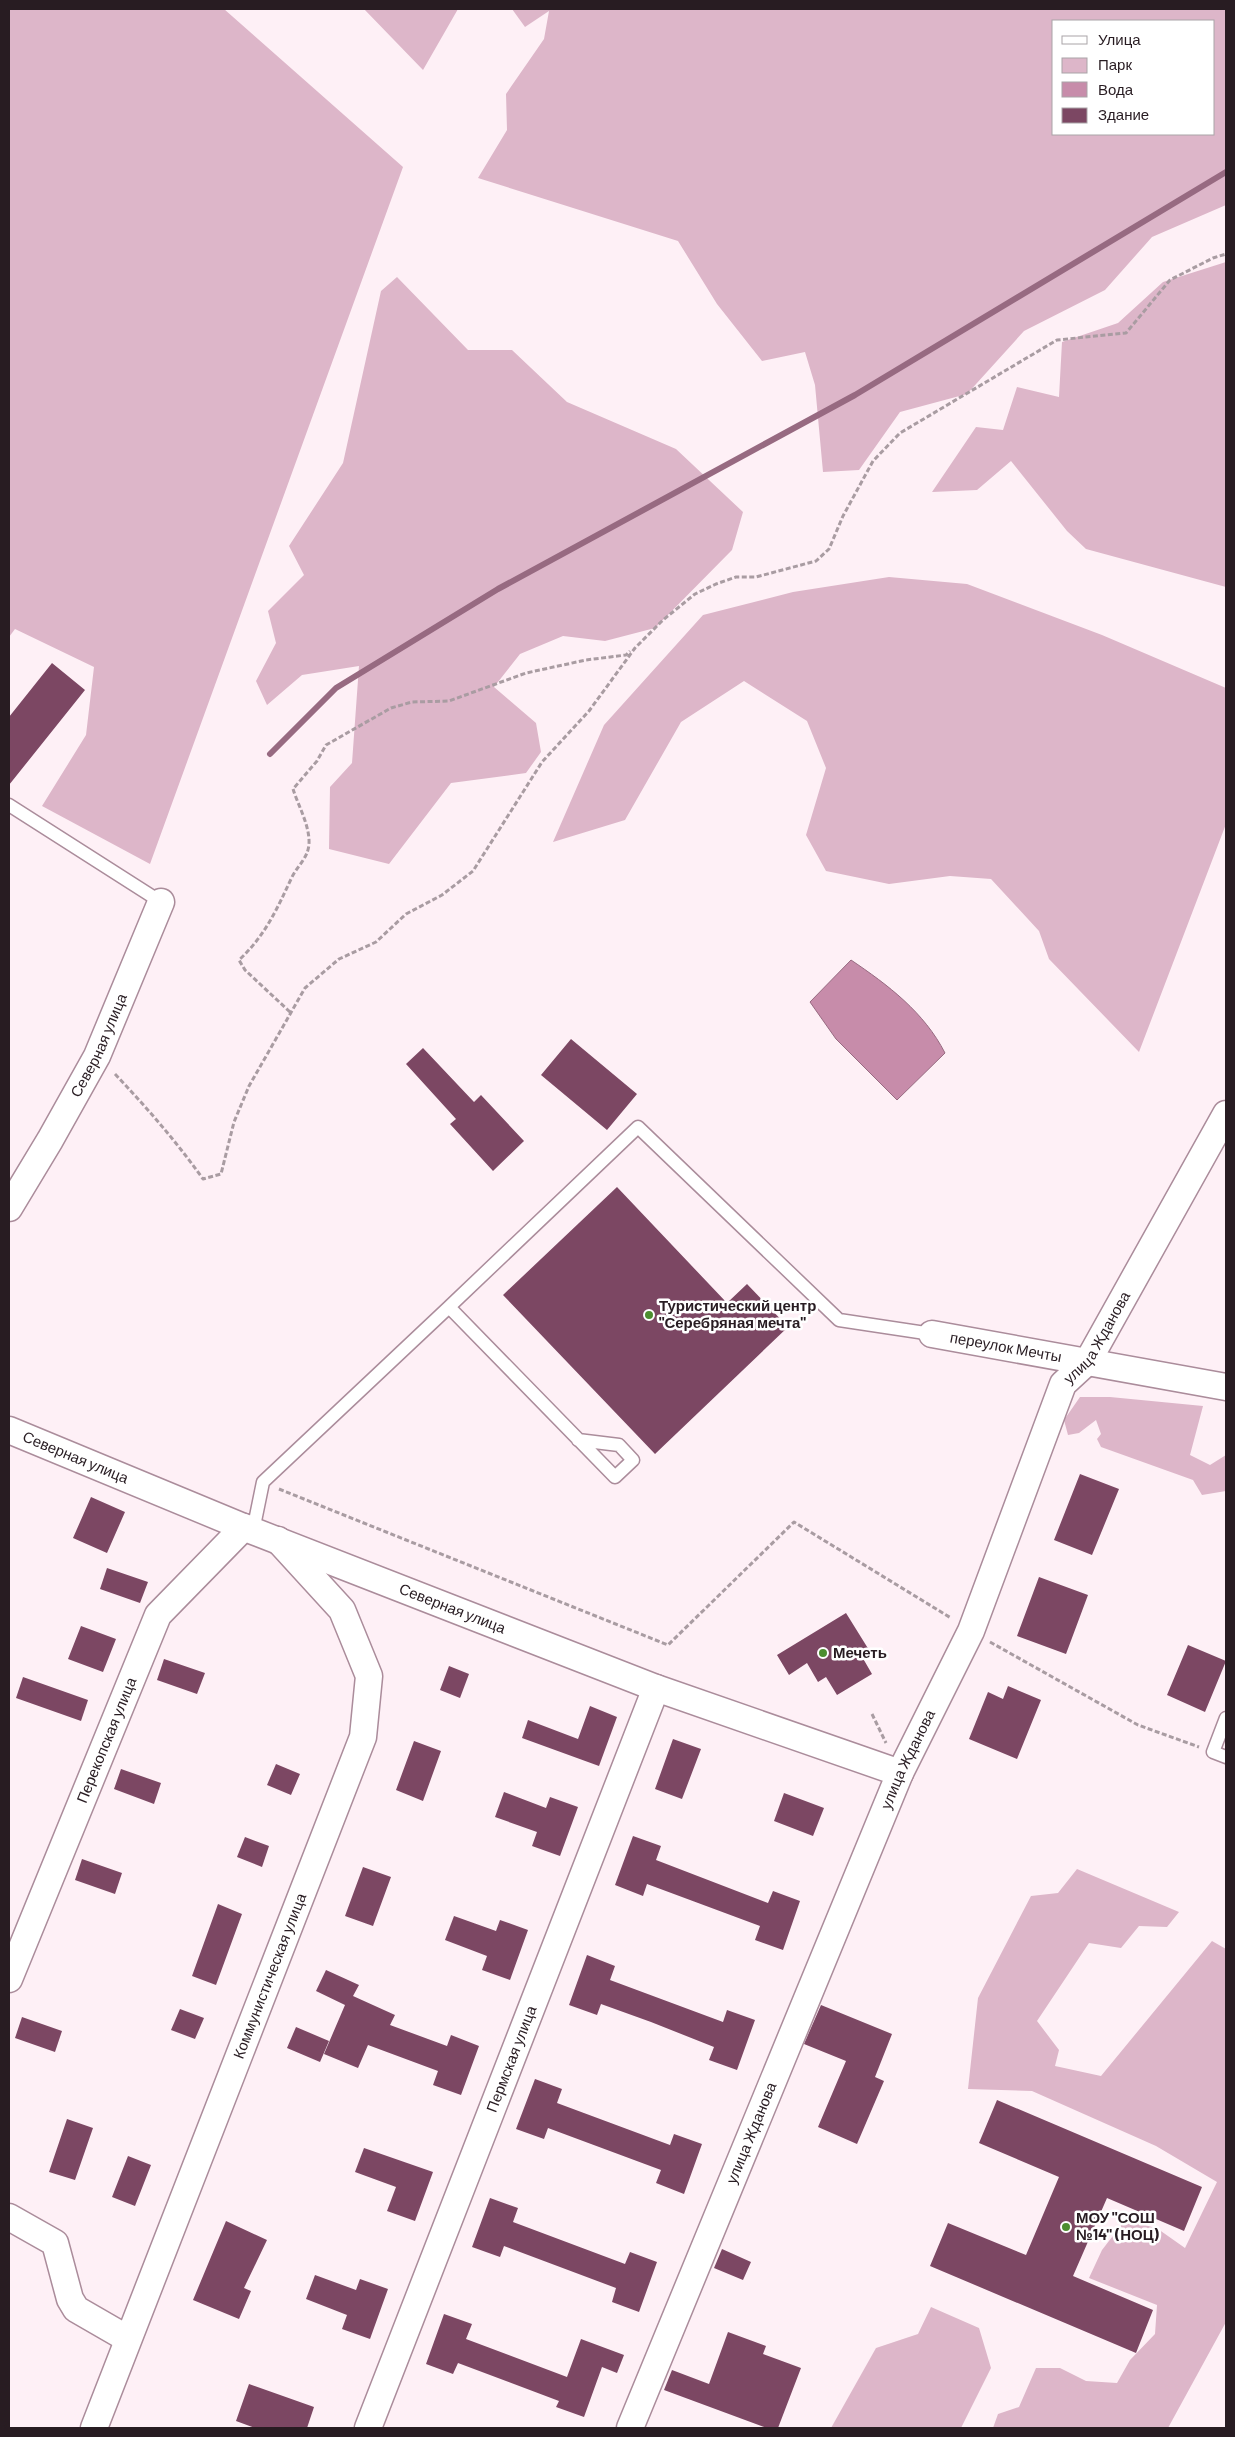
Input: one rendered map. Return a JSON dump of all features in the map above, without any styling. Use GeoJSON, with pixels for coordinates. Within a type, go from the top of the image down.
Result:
{"type":"FeatureCollection","features":[{"type":"Feature","properties":{"kind":"street","name":"Северная улица"},"geometry":{"type":"LineString","coordinates":[[9,1208],[97,1056],[161,902]]}},
{"type":"Feature","properties":{"kind":"street","name":"улица Жданова"},"geometry":{"type":"LineString","coordinates":[[630,2428],[900,1773],[971,1631],[1064,1384],[1088,1361],[1226,1114]]}},
{"type":"Feature","properties":{"kind":"street","name":"переулок Мечты"},"geometry":{"type":"LineString","coordinates":[[932,1334],[1226,1387]]}},
{"type":"Feature","properties":{"kind":"street","name":"Северная улица"},"geometry":{"type":"LineString","coordinates":[[9,1430],[248,1529],[656,1688],[900,1773]]}},
{"type":"Feature","properties":{"kind":"street","name":"Перекопская улица"},"geometry":{"type":"LineString","coordinates":[[9,1980],[158,1615],[248,1529]]}},
{"type":"Feature","properties":{"kind":"street","name":"Коммунистическая улица"},"geometry":{"type":"LineString","coordinates":[[100,2426],[128,2339],[363,1737],[369,1676],[342,1610],[278,1540]]}},
{"type":"Feature","properties":{"kind":"street","name":"Пермская улица"},"geometry":{"type":"LineString","coordinates":[[368,2428],[656,1688]]}},
{"type":"Feature","properties":{"kind":"street"},"geometry":{"type":"LineString","coordinates":[[9,2217],[56,2243],[70,2299],[76,2309],[128,2339]]}},
{"type":"Feature","properties":{"kind":"lane"},"geometry":{"type":"LineString","coordinates":[[9,805],[161,902]]}},
{"type":"Feature","properties":{"kind":"lane"},"geometry":{"type":"LineString","coordinates":[[248,1529],[263,1482],[638,1126],[839,1320],[932,1334]]}},
{"type":"Feature","properties":{"kind":"lane"},"geometry":{"type":"LineString","coordinates":[[449,1307],[578,1440]]}},
{"type":"Feature","properties":{"kind":"lane"},"geometry":{"type":"LineString","coordinates":[[1226,1718],[1213,1752],[1226,1757]]}},
{"type":"Feature","properties":{"kind":"path"},"geometry":{"type":"LineString","coordinates":[[290,1012],[245,970],[239,960],[265,932],[277,912],[293,875],[305,860],[309,843],[293,788],[317,761],[326,745],[391,708],[412,702],[450,701],[526,673],[586,660],[626,655],[676,609],[696,594],[716,584],[736,577],[756,577],[816,562],[829,550],[843,516],[873,461],[900,433],[1057,340],[1126,333],[1170,280],[1213,258],[1226,254]]}},
{"type":"Feature","properties":{"kind":"path"},"geometry":{"type":"LineString","coordinates":[[97,1056],[149,1109],[179,1145],[203,1179],[221,1174],[234,1122],[249,1086],[305,988],[339,959],[376,942],[406,914],[442,895],[473,871],[542,762],[589,711],[635,648]]}},
{"type":"Feature","properties":{"kind":"path"},"geometry":{"type":"LineString","coordinates":[[263,1482],[668,1645],[794,1522],[971,1631],[1138,1724],[1213,1752]]}},
{"type":"Feature","properties":{"kind":"green space"},"geometry":{"type":"Polygon","coordinates":[[[9,9],[224,9],[403,167],[150,864],[42,806],[86,735],[94,667],[15,629],[9,637],[9,9]]]}},
{"type":"Feature","properties":{"kind":"green space"},"geometry":{"type":"Polygon","coordinates":[[[364,9],[458,9],[423,70],[364,9]]]}},
{"type":"Feature","properties":{"kind":"green space"},"geometry":{"type":"Polygon","coordinates":[[[512,9],[1226,9],[1226,205],[1152,237],[1105,290],[1024,331],[967,394],[900,412],[859,470],[823,472],[815,385],[805,352],[762,361],[717,304],[678,241],[478,178],[507,130],[506,94],[544,39],[549,11],[525,27],[512,9]]]}},
{"type":"Feature","properties":{"kind":"green space"},"geometry":{"type":"Polygon","coordinates":[[[1226,262],[1226,587],[1086,549],[1067,531],[1011,461],[977,490],[932,492],[976,427],[1003,430],[1017,387],[1059,397],[1062,342],[1118,323],[1163,282],[1226,262]]]}},
{"type":"Feature","properties":{"kind":"green space"},"geometry":{"type":"Polygon","coordinates":[[[397,277],[468,350],[512,350],[567,402],[676,449],[743,512],[732,550],[655,628],[605,641],[563,636],[520,654],[494,687],[536,723],[541,752],[526,773],[451,783],[389,864],[329,849],[330,787],[352,763],[359,666],[302,675],[267,705],[256,681],[276,643],[268,611],[304,575],[289,546],[343,463],[381,291],[397,277]]]}},
{"type":"Feature","properties":{"kind":"green space"},"geometry":{"type":"Polygon","coordinates":[[[889,577],[967,584],[1102,635],[1226,688],[1226,824],[1139,1052],[1049,959],[1039,931],[991,879],[950,876],[889,884],[826,871],[806,835],[826,768],[807,721],[744,681],[681,722],[625,820],[553,842],[604,725],[703,615],[793,592],[889,577]]]}},
{"type":"Feature","properties":{"kind":"green space"},"geometry":{"type":"Polygon","coordinates":[[[1080,1397],[1110,1397],[1203,1406],[1190,1455],[1210,1465],[1226,1455],[1226,1491],[1202,1495],[1193,1480],[1101,1447],[1097,1439],[1101,1434],[1096,1420],[1079,1433],[1068,1435],[1064,1420],[1080,1397]]]}},
{"type":"Feature","properties":{"kind":"green space"},"geometry":{"type":"Polygon","coordinates":[[[1077,1869],[1179,1912],[1167,1927],[1139,1926],[1121,1948],[1089,1943],[1037,2021],[1059,2050],[1055,2066],[1101,2076],[1212,1941],[1226,1949],[1226,2322],[1168,2428],[993,2428],[998,2414],[1019,2407],[1036,2368],[1060,2368],[1086,2381],[1117,2383],[1130,2360],[1155,2334],[1157,2305],[1089,2278],[1102,2250],[1126,2219],[1158,2229],[1185,2248],[1217,2182],[1156,2146],[1032,2091],[968,2089],[978,1998],[1031,1896],[1058,1893],[1077,1869]]]}},
{"type":"Feature","properties":{"kind":"green space"},"geometry":{"type":"Polygon","coordinates":[[[931,2307],[979,2328],[991,2368],[961,2428],[831,2428],[876,2348],[918,2334],[931,2307]]]}},
{"type":"Feature","properties":{"kind":"water"},"geometry":{"type":"Polygon","coordinates":[[[851,960],[904,1000],[927,1025],[945,1053],[897,1100],[836,1039],[810,1002],[851,960]]]}},
{"type":"Feature","properties":{"kind":"building"},"geometry":{"type":"Polygon","coordinates":[[[52,663],[85,690],[9,785],[9,717],[52,663]]]}},
{"type":"Feature","properties":{"kind":"building"},"geometry":{"type":"Polygon","coordinates":[[[571,1039],[637,1094],[607,1130],[541,1075],[571,1039]]]}},
{"type":"Feature","properties":{"kind":"building"},"geometry":{"type":"Polygon","coordinates":[[[423,1048],[474,1102],[481,1095],[524,1141],[493,1171],[450,1124],[456,1119],[406,1064],[423,1048]]]}},
{"type":"Feature","properties":{"kind":"building","name":"Туристический центр \"Серебряная мечта\""},"geometry":{"type":"Polygon","coordinates":[[[617,1187],[727,1303],[747,1284],[788,1327],[655,1454],[503,1295],[617,1187]]]}},
{"type":"Feature","properties":{"kind":"building"},"geometry":{"type":"Polygon","coordinates":[[[1080,1474],[1119,1489],[1092,1555],[1054,1540],[1080,1474]]]}},
{"type":"Feature","properties":{"kind":"building"},"geometry":{"type":"Polygon","coordinates":[[[91,1497],[125,1512],[107,1553],[73,1538],[91,1497]]]}},
{"type":"Feature","properties":{"kind":"building"},"geometry":{"type":"Polygon","coordinates":[[[107,1568],[148,1582],[140,1603],[100,1589],[107,1568]]]}},
{"type":"Feature","properties":{"kind":"building"},"geometry":{"type":"Polygon","coordinates":[[[1039,1577],[1088,1595],[1066,1654],[1017,1636],[1039,1577]]]}},
{"type":"Feature","properties":{"kind":"building","name":"Мечеть"},"geometry":{"type":"Polygon","coordinates":[[[846,1613],[869,1650],[861,1655],[872,1674],[837,1695],[826,1677],[818,1682],[807,1663],[789,1675],[777,1655],[846,1613]]]}},
{"type":"Feature","properties":{"kind":"building"},"geometry":{"type":"Polygon","coordinates":[[[81,1626],[116,1639],[103,1672],[68,1659],[81,1626]]]}},
{"type":"Feature","properties":{"kind":"building"},"geometry":{"type":"Polygon","coordinates":[[[1188,1645],[1226,1661],[1205,1712],[1167,1695],[1188,1645]]]}},
{"type":"Feature","properties":{"kind":"building"},"geometry":{"type":"Polygon","coordinates":[[[164,1659],[205,1673],[197,1694],[157,1680],[164,1659]]]}},
{"type":"Feature","properties":{"kind":"building"},"geometry":{"type":"Polygon","coordinates":[[[449,1666],[469,1674],[460,1698],[440,1690],[449,1666]]]}},
{"type":"Feature","properties":{"kind":"building"},"geometry":{"type":"Polygon","coordinates":[[[23,1677],[88,1700],[81,1721],[16,1698],[23,1677]]]}},
{"type":"Feature","properties":{"kind":"building"},"geometry":{"type":"Polygon","coordinates":[[[1008,1686],[1041,1700],[1017,1759],[969,1739],[988,1692],[1003,1699],[1008,1686]]]}},
{"type":"Feature","properties":{"kind":"building"},"geometry":{"type":"Polygon","coordinates":[[[590,1706],[617,1717],[599,1766],[522,1738],[528,1720],[578,1739],[590,1706]]]}},
{"type":"Feature","properties":{"kind":"building"},"geometry":{"type":"Polygon","coordinates":[[[673,1739],[701,1749],[682,1799],[655,1789],[673,1739]]]}},
{"type":"Feature","properties":{"kind":"building"},"geometry":{"type":"Polygon","coordinates":[[[414,1741],[441,1751],[423,1801],[396,1790],[414,1741]]]}},
{"type":"Feature","properties":{"kind":"building"},"geometry":{"type":"Polygon","coordinates":[[[276,1764],[300,1774],[291,1795],[267,1785],[276,1764]]]}},
{"type":"Feature","properties":{"kind":"building"},"geometry":{"type":"Polygon","coordinates":[[[121,1769],[161,1783],[154,1804],[114,1789],[121,1769]]]}},
{"type":"Feature","properties":{"kind":"building"},"geometry":{"type":"Polygon","coordinates":[[[504,1792],[546,1808],[550,1797],[578,1807],[560,1856],[532,1846],[537,1832],[495,1817],[504,1792]]]}},
{"type":"Feature","properties":{"kind":"building"},"geometry":{"type":"Polygon","coordinates":[[[784,1793],[824,1808],[813,1836],[774,1821],[784,1793]]]}},
{"type":"Feature","properties":{"kind":"building"},"geometry":{"type":"Polygon","coordinates":[[[633,1836],[661,1846],[656,1860],[768,1903],[773,1891],[800,1901],[783,1950],[755,1940],[760,1926],[647,1884],[643,1896],[615,1885],[633,1836]]]}},
{"type":"Feature","properties":{"kind":"building"},"geometry":{"type":"Polygon","coordinates":[[[245,1837],[269,1846],[262,1867],[237,1857],[245,1837]]]}},
{"type":"Feature","properties":{"kind":"building"},"geometry":{"type":"Polygon","coordinates":[[[82,1859],[122,1873],[115,1894],[75,1880],[82,1859]]]}},
{"type":"Feature","properties":{"kind":"building"},"geometry":{"type":"Polygon","coordinates":[[[363,1867],[391,1877],[373,1926],[345,1916],[363,1867]]]}},
{"type":"Feature","properties":{"kind":"building"},"geometry":{"type":"Polygon","coordinates":[[[218,1904],[242,1914],[216,1985],[192,1976],[218,1904]]]}},
{"type":"Feature","properties":{"kind":"building"},"geometry":{"type":"Polygon","coordinates":[[[454,1916],[496,1931],[500,1920],[528,1930],[510,1980],[482,1970],[487,1956],[445,1940],[454,1916]]]}},
{"type":"Feature","properties":{"kind":"building"},"geometry":{"type":"Polygon","coordinates":[[[587,1955],[615,1966],[610,1980],[723,2022],[727,2010],[755,2020],[737,2070],[709,2060],[714,2047],[651,2022],[601,2004],[597,2015],[569,2005],[587,1955]]]}},
{"type":"Feature","properties":{"kind":"building"},"geometry":{"type":"Polygon","coordinates":[[[326,1970],[359,1985],[353,1996],[395,2015],[390,2025],[447,2046],[451,2035],[479,2046],[461,2095],[433,2085],[438,2071],[368,2045],[358,2068],[324,2054],[345,2005],[316,1991],[326,1970]]]}},
{"type":"Feature","properties":{"kind":"building"},"geometry":{"type":"Polygon","coordinates":[[[821,2005],[892,2034],[875,2077],[884,2081],[857,2144],[818,2127],[846,2061],[804,2044],[821,2005]]]}},
{"type":"Feature","properties":{"kind":"building"},"geometry":{"type":"Polygon","coordinates":[[[180,2009],[204,2018],[195,2039],[171,2030],[180,2009]]]}},
{"type":"Feature","properties":{"kind":"building"},"geometry":{"type":"Polygon","coordinates":[[[22,2017],[62,2031],[55,2052],[15,2038],[22,2017]]]}},
{"type":"Feature","properties":{"kind":"building"},"geometry":{"type":"Polygon","coordinates":[[[296,2027],[329,2041],[320,2062],[287,2048],[296,2027]]]}},
{"type":"Feature","properties":{"kind":"building"},"geometry":{"type":"Polygon","coordinates":[[[535,2079],[562,2089],[557,2103],[670,2145],[674,2134],[702,2144],[684,2194],[656,2183],[661,2170],[548,2128],[544,2139],[516,2129],[535,2079]]]}},
{"type":"Feature","properties":{"kind":"building","name":"МОУ \"СОШ №14\" (НОЦ)"},"geometry":{"type":"Polygon","coordinates":[[[997,2100],[1202,2187],[1184,2231],[1107,2198],[1073,2276],[1153,2310],[1136,2353],[930,2266],[948,2223],[1026,2255],[1059,2177],[979,2143],[997,2100]]]}},
{"type":"Feature","properties":{"kind":"building"},"geometry":{"type":"Polygon","coordinates":[[[67,2119],[93,2128],[75,2180],[49,2172],[67,2119]]]}},
{"type":"Feature","properties":{"kind":"building"},"geometry":{"type":"Polygon","coordinates":[[[364,2148],[433,2172],[415,2221],[387,2211],[396,2187],[355,2172],[364,2148]]]}},
{"type":"Feature","properties":{"kind":"building"},"geometry":{"type":"Polygon","coordinates":[[[128,2156],[151,2165],[135,2206],[112,2197],[128,2156]]]}},
{"type":"Feature","properties":{"kind":"building"},"geometry":{"type":"Polygon","coordinates":[[[490,2198],[518,2208],[513,2222],[625,2264],[630,2252],[657,2262],[639,2312],[612,2302],[616,2288],[504,2246],[500,2257],[472,2247],[490,2198]]]}},
{"type":"Feature","properties":{"kind":"building"},"geometry":{"type":"Polygon","coordinates":[[[226,2221],[267,2240],[244,2288],[251,2291],[239,2319],[193,2300],[226,2221]]]}},
{"type":"Feature","properties":{"kind":"building"},"geometry":{"type":"Polygon","coordinates":[[[722,2249],[751,2262],[743,2280],[714,2268],[722,2249]]]}},
{"type":"Feature","properties":{"kind":"building"},"geometry":{"type":"Polygon","coordinates":[[[315,2275],[356,2290],[360,2279],[388,2289],[370,2339],[342,2329],[347,2315],[306,2299],[315,2275]]]}},
{"type":"Feature","properties":{"kind":"building"},"geometry":{"type":"Polygon","coordinates":[[[444,2314],[472,2324],[466,2339],[567,2377],[581,2339],[624,2355],[617,2373],[602,2367],[584,2417],[556,2407],[559,2401],[458,2363],[453,2374],[426,2364],[444,2314]]]}},
{"type":"Feature","properties":{"kind":"building"},"geometry":{"type":"Polygon","coordinates":[[[728,2332],[766,2346],[763,2354],[801,2368],[778,2428],[767,2428],[664,2390],[672,2370],[709,2384],[728,2332]]]}},
{"type":"Feature","properties":{"kind":"building"},"geometry":{"type":"Polygon","coordinates":[[[249,2384],[314,2407],[307,2428],[255,2428],[236,2421],[249,2384]]]}},
{"type":"Feature","properties":{"kind":"waterway"},"geometry":{"type":"LineString","coordinates":[[270,754],[336,688],[498,589],[855,395],[1226,172]]}},
{"type":"Feature","properties":{"kind":"place","name":"Туристический центр \"Серебряная мечта\""},"geometry":{"type":"Point","coordinates":[649,1315]}},
{"type":"Feature","properties":{"kind":"place","name":"Мечеть"},"geometry":{"type":"Point","coordinates":[823,1653]}},
{"type":"Feature","properties":{"kind":"place","name":"МОУ \"СОШ №14\" (НОЦ)"},"geometry":{"type":"Point","coordinates":[1066,2227]}}]}
